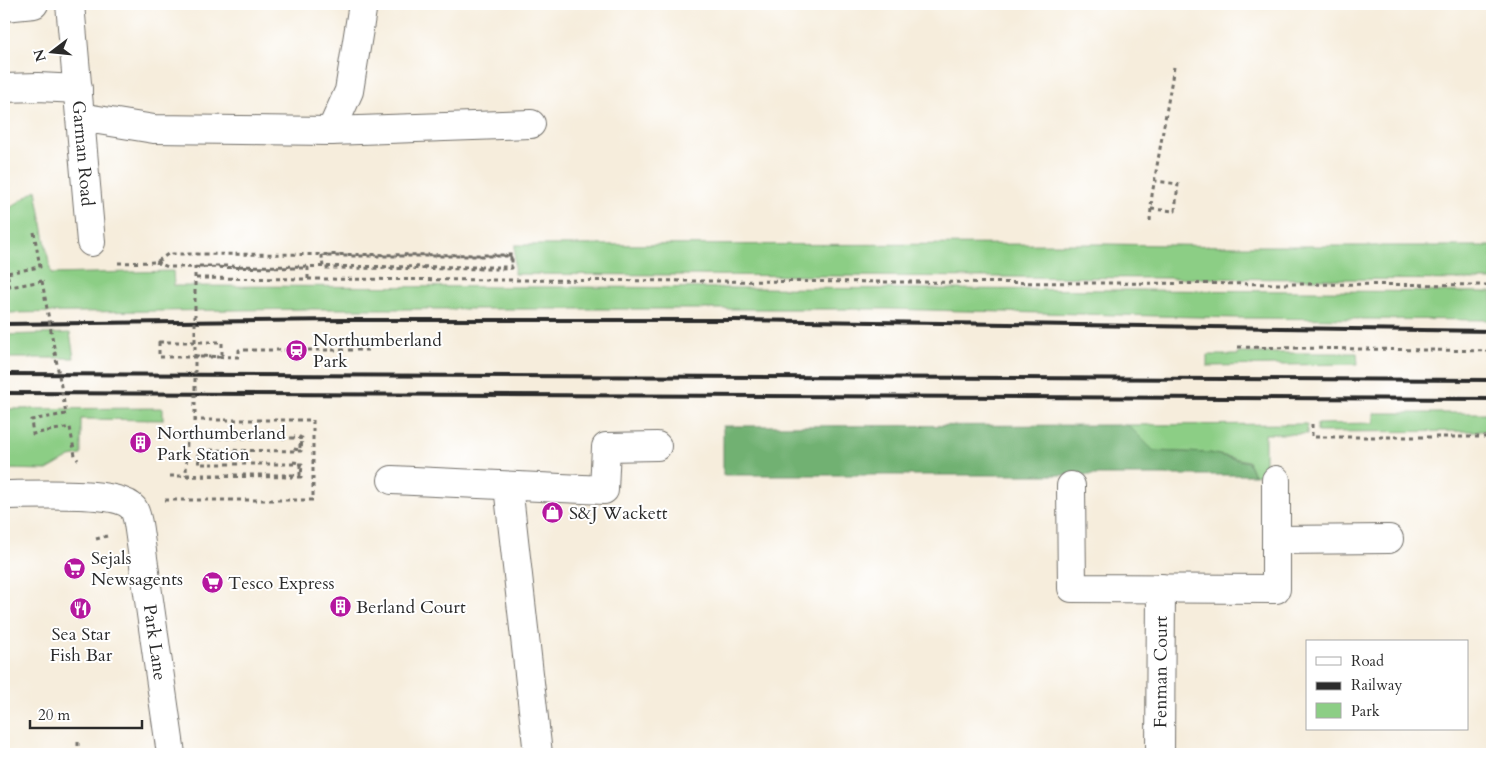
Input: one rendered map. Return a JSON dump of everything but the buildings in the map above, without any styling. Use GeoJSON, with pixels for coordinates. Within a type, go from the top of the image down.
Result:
{"type":"FeatureCollection","features":[{"type":"Feature","properties":{"kind":"street"},"geometry":{"type":"LineString","coordinates":[[4,7],[34,4]]}},
{"type":"Feature","properties":{"kind":"street","name":"Garman Road"},"geometry":{"type":"LineString","coordinates":[[70,4],[91,242]]}},
{"type":"Feature","properties":{"kind":"street"},"geometry":{"type":"LineString","coordinates":[[331,131],[348,91],[363,4]]}},
{"type":"Feature","properties":{"kind":"street"},"geometry":{"type":"LineString","coordinates":[[4,88],[78,89]]}},
{"type":"Feature","properties":{"kind":"street"},"geometry":{"type":"LineString","coordinates":[[80,117],[154,128],[331,131],[532,124]]}},
{"type":"Feature","properties":{"kind":"street"},"geometry":{"type":"LineString","coordinates":[[392,480],[604,490],[606,447],[657,446]]}},
{"type":"Feature","properties":{"kind":"street"},"geometry":{"type":"LineString","coordinates":[[1071,486],[1072,588],[1276,589],[1276,480]]}},
{"type":"Feature","properties":{"kind":"street"},"geometry":{"type":"LineString","coordinates":[[508,486],[538,754]]}},
{"type":"Feature","properties":{"kind":"street","name":"Park Lane"},"geometry":{"type":"LineString","coordinates":[[4,495],[82,495],[117,499],[132,507],[137,516],[140,530],[171,754]]}},
{"type":"Feature","properties":{"kind":"street"},"geometry":{"type":"LineString","coordinates":[[1276,540],[1389,539]]}},
{"type":"Feature","properties":{"kind":"street","name":"Fenman Court"},"geometry":{"type":"LineString","coordinates":[[1160,754],[1161,588]]}},
{"type":"Feature","properties":{"kind":"path"},"geometry":{"type":"LineString","coordinates":[[1150,221],[1174,67]]}},
{"type":"Feature","properties":{"kind":"path"},"geometry":{"type":"LineString","coordinates":[[1151,209],[1175,210],[1176,204],[1178,184],[1155,181]]}},
{"type":"Feature","properties":{"kind":"path"},"geometry":{"type":"LineString","coordinates":[[34,232],[40,267],[7,273],[10,287],[42,281],[66,414],[31,420],[34,434],[70,427],[75,456]]}},
{"type":"Feature","properties":{"kind":"path"},"geometry":{"type":"LineString","coordinates":[[91,242],[94,264],[156,262],[168,267],[308,268],[308,278]]}},
{"type":"Feature","properties":{"kind":"path"},"geometry":{"type":"LineString","coordinates":[[156,262],[168,254],[512,255],[512,268],[322,268],[322,262],[322,256],[511,256],[511,267],[357,267],[328,266],[318,266],[195,266],[195,342],[197,357],[195,436],[300,437],[300,443],[300,450],[198,449],[198,462],[201,462],[300,463],[300,469],[300,475],[186,475],[186,438],[201,438],[284,438],[294,438],[302,438],[301,451],[199,450],[199,457],[199,464],[294,464],[302,464],[302,477],[170,476]]}},
{"type":"Feature","properties":{"kind":"path"},"geometry":{"type":"LineString","coordinates":[[195,278],[1492,285]]}},
{"type":"Feature","properties":{"kind":"path"},"geometry":{"type":"LineString","coordinates":[[197,357],[222,358],[222,342],[159,342],[159,357],[197,357],[239,357],[239,350],[370,350]]}},
{"type":"Feature","properties":{"kind":"path"},"geometry":{"type":"LineString","coordinates":[[1238,348],[1492,351]]}},
{"type":"Feature","properties":{"kind":"path"},"geometry":{"type":"LineString","coordinates":[[162,500],[313,500],[313,420],[194,420]]}},
{"type":"Feature","properties":{"kind":"path"},"geometry":{"type":"LineString","coordinates":[[1312,424],[1312,437],[1492,438]]}},
{"type":"Feature","properties":{"kind":"path"},"geometry":{"type":"LineString","coordinates":[[78,742],[78,754]]}},
{"type":"Feature","properties":{"kind":"green space"},"geometry":{"type":"Polygon","coordinates":[[[36,190],[51,274],[173,271],[174,286],[1492,292],[1492,320],[1236,318],[887,309],[311,309],[4,313],[4,212],[36,190]]]}},
{"type":"Feature","properties":{"kind":"green space"},"geometry":{"type":"Polygon","coordinates":[[[1104,244],[1492,246],[1492,280],[514,274],[515,245],[1104,244]]]}},
{"type":"Feature","properties":{"kind":"green space"},"geometry":{"type":"Polygon","coordinates":[[[70,333],[74,358],[4,358],[4,335],[70,333]]]}},
{"type":"Feature","properties":{"kind":"green space"},"geometry":{"type":"Polygon","coordinates":[[[1238,353],[1357,353],[1358,364],[1207,366],[1207,355],[1238,355],[1238,353]]]}},
{"type":"Feature","properties":{"kind":"green space"},"geometry":{"type":"Polygon","coordinates":[[[163,408],[163,420],[81,419],[81,455],[70,457],[47,470],[4,469],[4,409],[163,408]]]}},
{"type":"Feature","properties":{"kind":"green space"},"geometry":{"type":"Polygon","coordinates":[[[1374,413],[1492,413],[1492,424],[1489,424],[1489,431],[1317,432],[1317,424],[1374,423],[1374,413]]]}},
{"type":"Feature","properties":{"kind":"green space"},"geometry":{"type":"Polygon","coordinates":[[[1307,424],[1307,434],[1265,434],[1265,474],[1254,475],[1248,461],[1210,453],[1154,451],[1128,425],[1307,424]]]}},
{"type":"Feature","properties":{"kind":"green space"},"geometry":{"type":"Polygon","coordinates":[[[1128,425],[1154,451],[1210,453],[1248,462],[1254,475],[723,475],[723,426],[1128,425]]]}},
{"type":"Feature","properties":{"kind":"railway"},"geometry":{"type":"LineString","coordinates":[[4,324],[343,320],[735,320],[1492,331]]}},
{"type":"Feature","properties":{"kind":"railway"},"geometry":{"type":"LineString","coordinates":[[4,374],[1492,380]]}},
{"type":"Feature","properties":{"kind":"railway"},"geometry":{"type":"LineString","coordinates":[[4,393],[1492,399]]}},
{"type":"Feature","properties":{"kind":"place","name":"Northumberland Park"},"geometry":{"type":"Point","coordinates":[297,350]}},
{"type":"Feature","properties":{"kind":"place","name":"Northumberland Park Station"},"geometry":{"type":"Point","coordinates":[141,443]}},
{"type":"Feature","properties":{"kind":"place","name":"S&J Wackett"},"geometry":{"type":"Point","coordinates":[553,513]}},
{"type":"Feature","properties":{"kind":"place","name":"Sejals Newsagents"},"geometry":{"type":"Point","coordinates":[75,568]}},
{"type":"Feature","properties":{"kind":"place","name":"Tesco Express"},"geometry":{"type":"Point","coordinates":[212,583]}},
{"type":"Feature","properties":{"kind":"place","name":"Berland Court"},"geometry":{"type":"Point","coordinates":[340,607]}},
{"type":"Feature","properties":{"kind":"place","name":"Sea Star Fish Bar"},"geometry":{"type":"Point","coordinates":[81,609]}}]}
